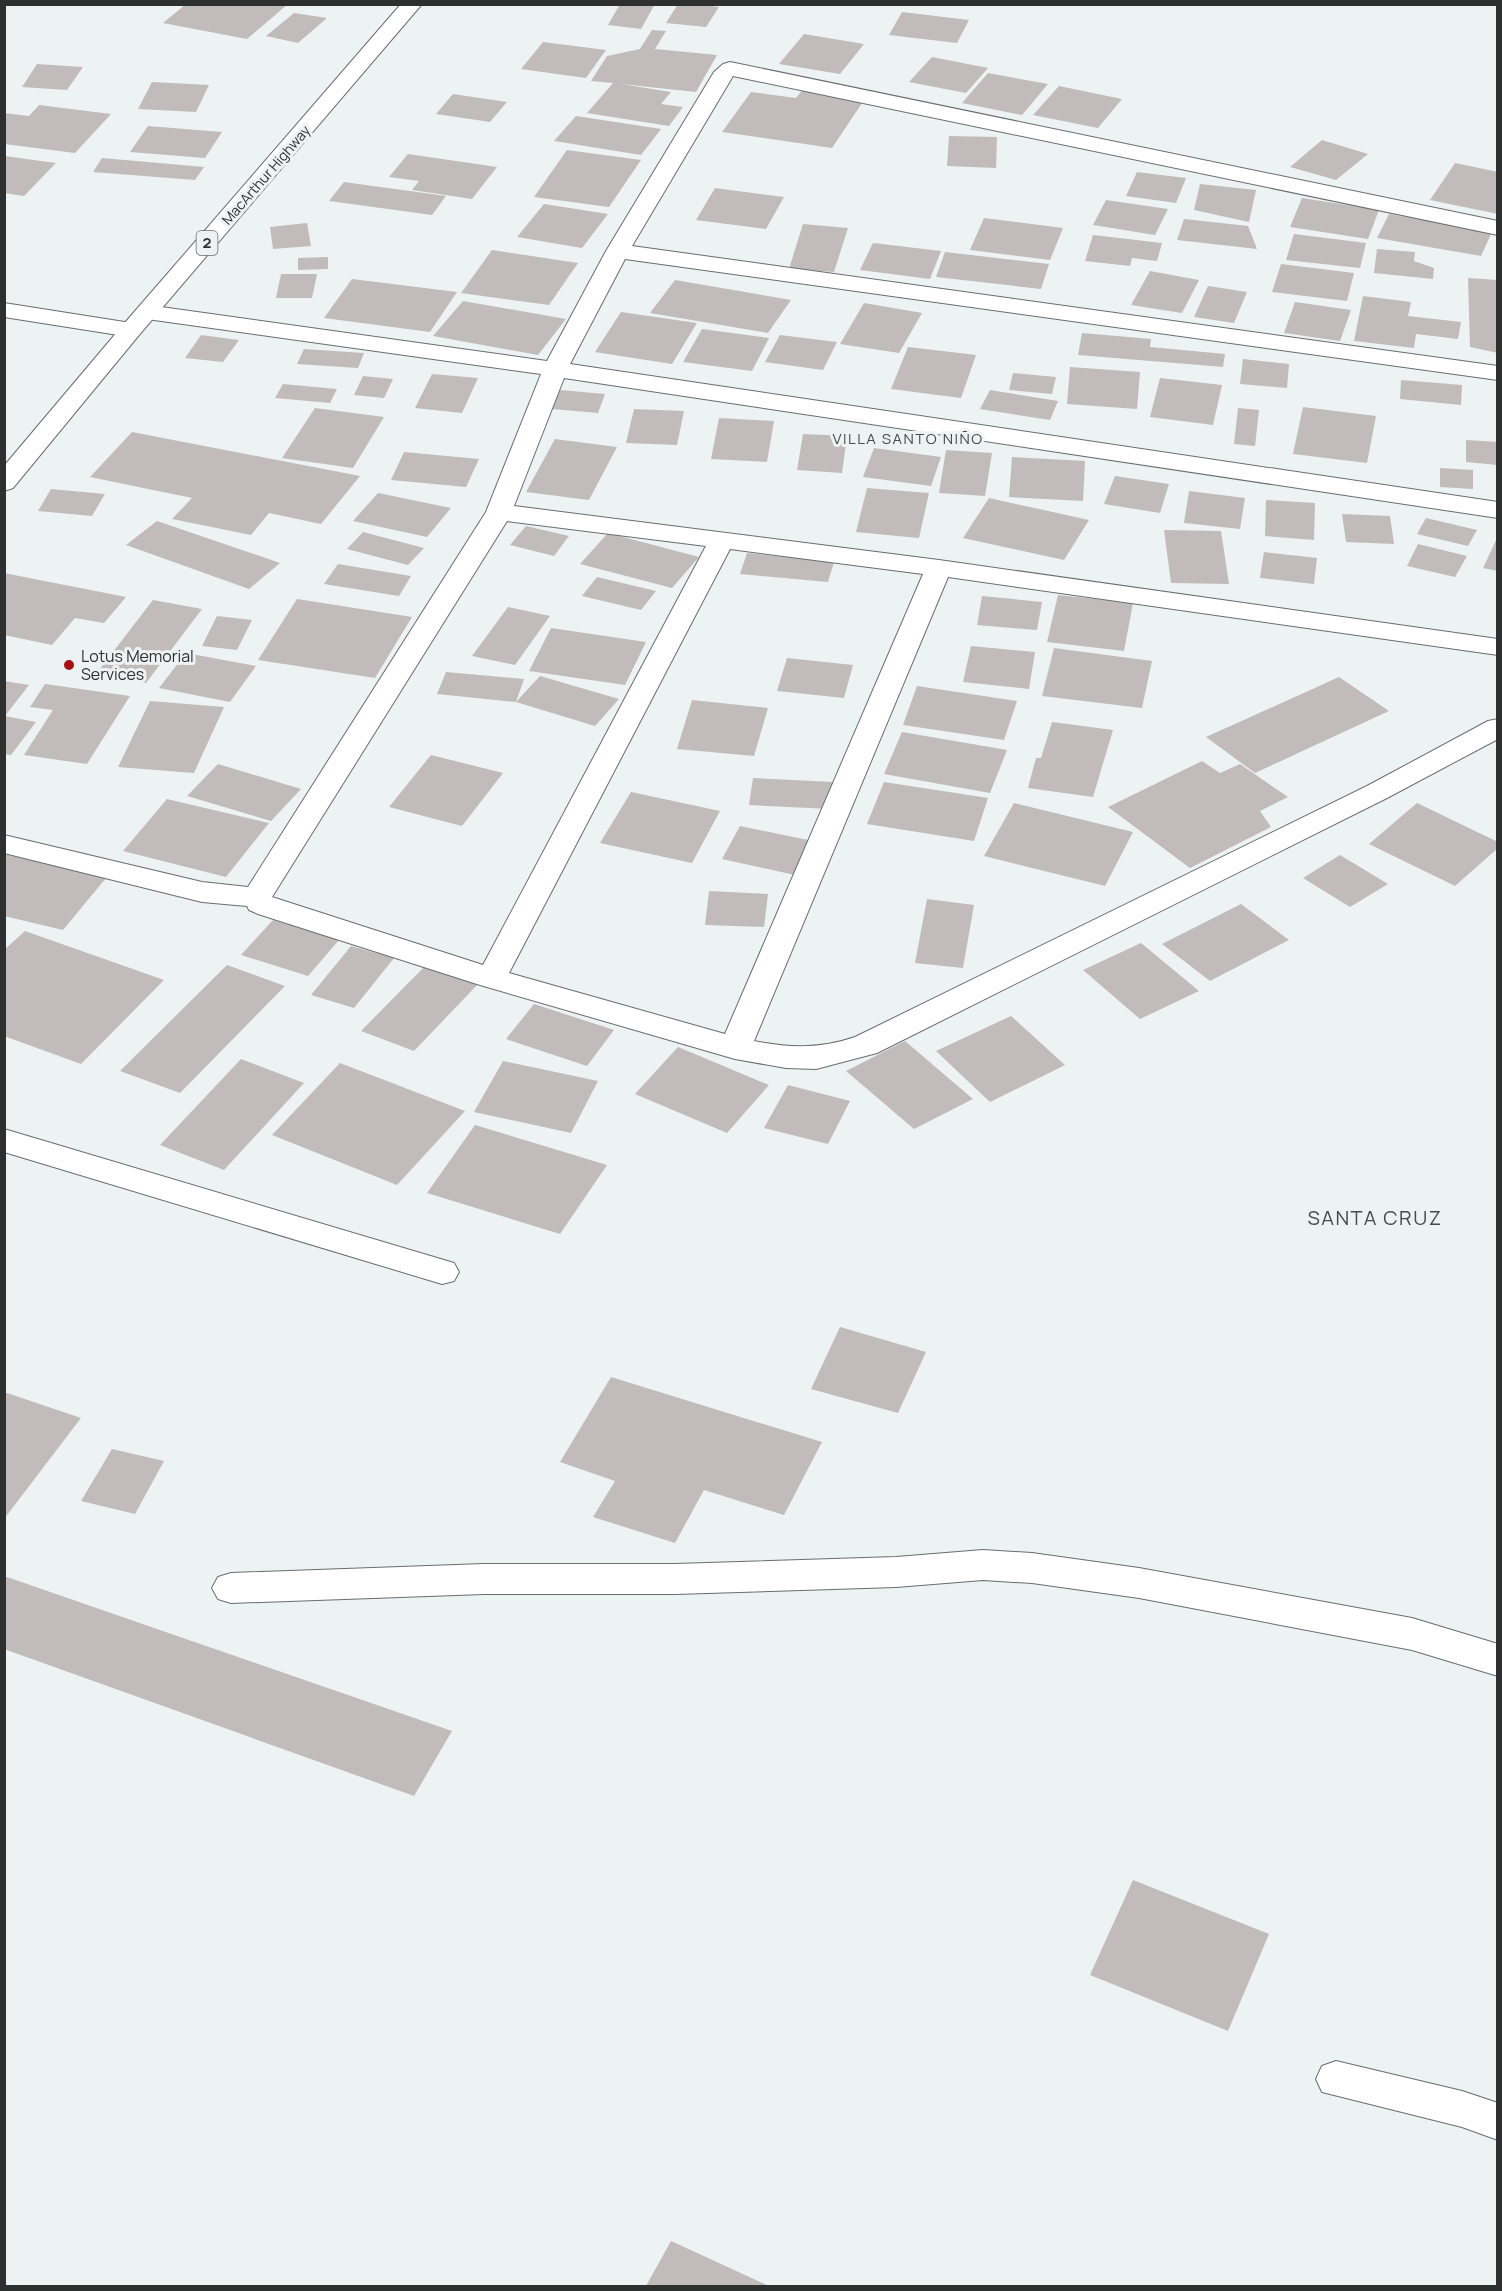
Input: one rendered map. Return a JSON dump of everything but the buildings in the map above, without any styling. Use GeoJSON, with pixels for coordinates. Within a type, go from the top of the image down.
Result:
{"type":"FeatureCollection","features":[{"type":"Feature","properties":{"kind":"main road","name":"MacArthur Highway"},"geometry":{"type":"LineString","coordinates":[[4,483],[139,321],[412,4]]}},
{"type":"Feature","properties":{"kind":"main road"},"geometry":{"type":"LineString","coordinates":[[257,897],[499,512],[555,369],[618,251],[725,72],[730,68],[1497,228]]}},
{"type":"Feature","properties":{"kind":"main road"},"geometry":{"type":"LineString","coordinates":[[618,251],[1497,374]]}},
{"type":"Feature","properties":{"kind":"main road"},"geometry":{"type":"LineString","coordinates":[[4,310],[139,321],[555,369],[1497,510]]}},
{"type":"Feature","properties":{"kind":"main road"},"geometry":{"type":"LineString","coordinates":[[499,512],[939,568],[1497,647]]}},
{"type":"Feature","properties":{"kind":"main road"},"geometry":{"type":"LineString","coordinates":[[491,978],[722,540]]}},
{"type":"Feature","properties":{"kind":"main road"},"geometry":{"type":"LineString","coordinates":[[735,1048],[939,568]]}},
{"type":"Feature","properties":{"kind":"main road"},"geometry":{"type":"LineString","coordinates":[[257,897],[260,903],[269,907],[491,978],[735,1048],[773,1056],[819,1059],[867,1045],[1377,792],[1497,727]]}},
{"type":"Feature","properties":{"kind":"main road"},"geometry":{"type":"LineString","coordinates":[[4,844],[202,892],[257,897]]}},
{"type":"Feature","properties":{"kind":"main road"},"geometry":{"type":"LineString","coordinates":[[4,1140],[442,1272]]}},
{"type":"Feature","properties":{"kind":"main road"},"geometry":{"type":"LineString","coordinates":[[231,1588],[483,1579],[675,1579],[896,1572],[982,1565],[1032,1568],[1139,1583],[1412,1634],[1497,1660]]}},
{"type":"Feature","properties":{"kind":"lane"},"geometry":{"type":"LineString","coordinates":[[1336,2079],[1462,2109],[1497,2122]]}},
{"type":"Feature","properties":{"kind":"place","name":"Lotus Memorial Services"},"geometry":{"type":"Point","coordinates":[69,665]}},
{"type":"Feature","properties":{"kind":"district","name":"VILLA SANTO NIÑO"},"geometry":{"type":"Point","coordinates":[908,439]}},
{"type":"Feature","properties":{"kind":"district","name":"SANTA CRUZ"},"geometry":{"type":"Point","coordinates":[1375,1218]}}]}
